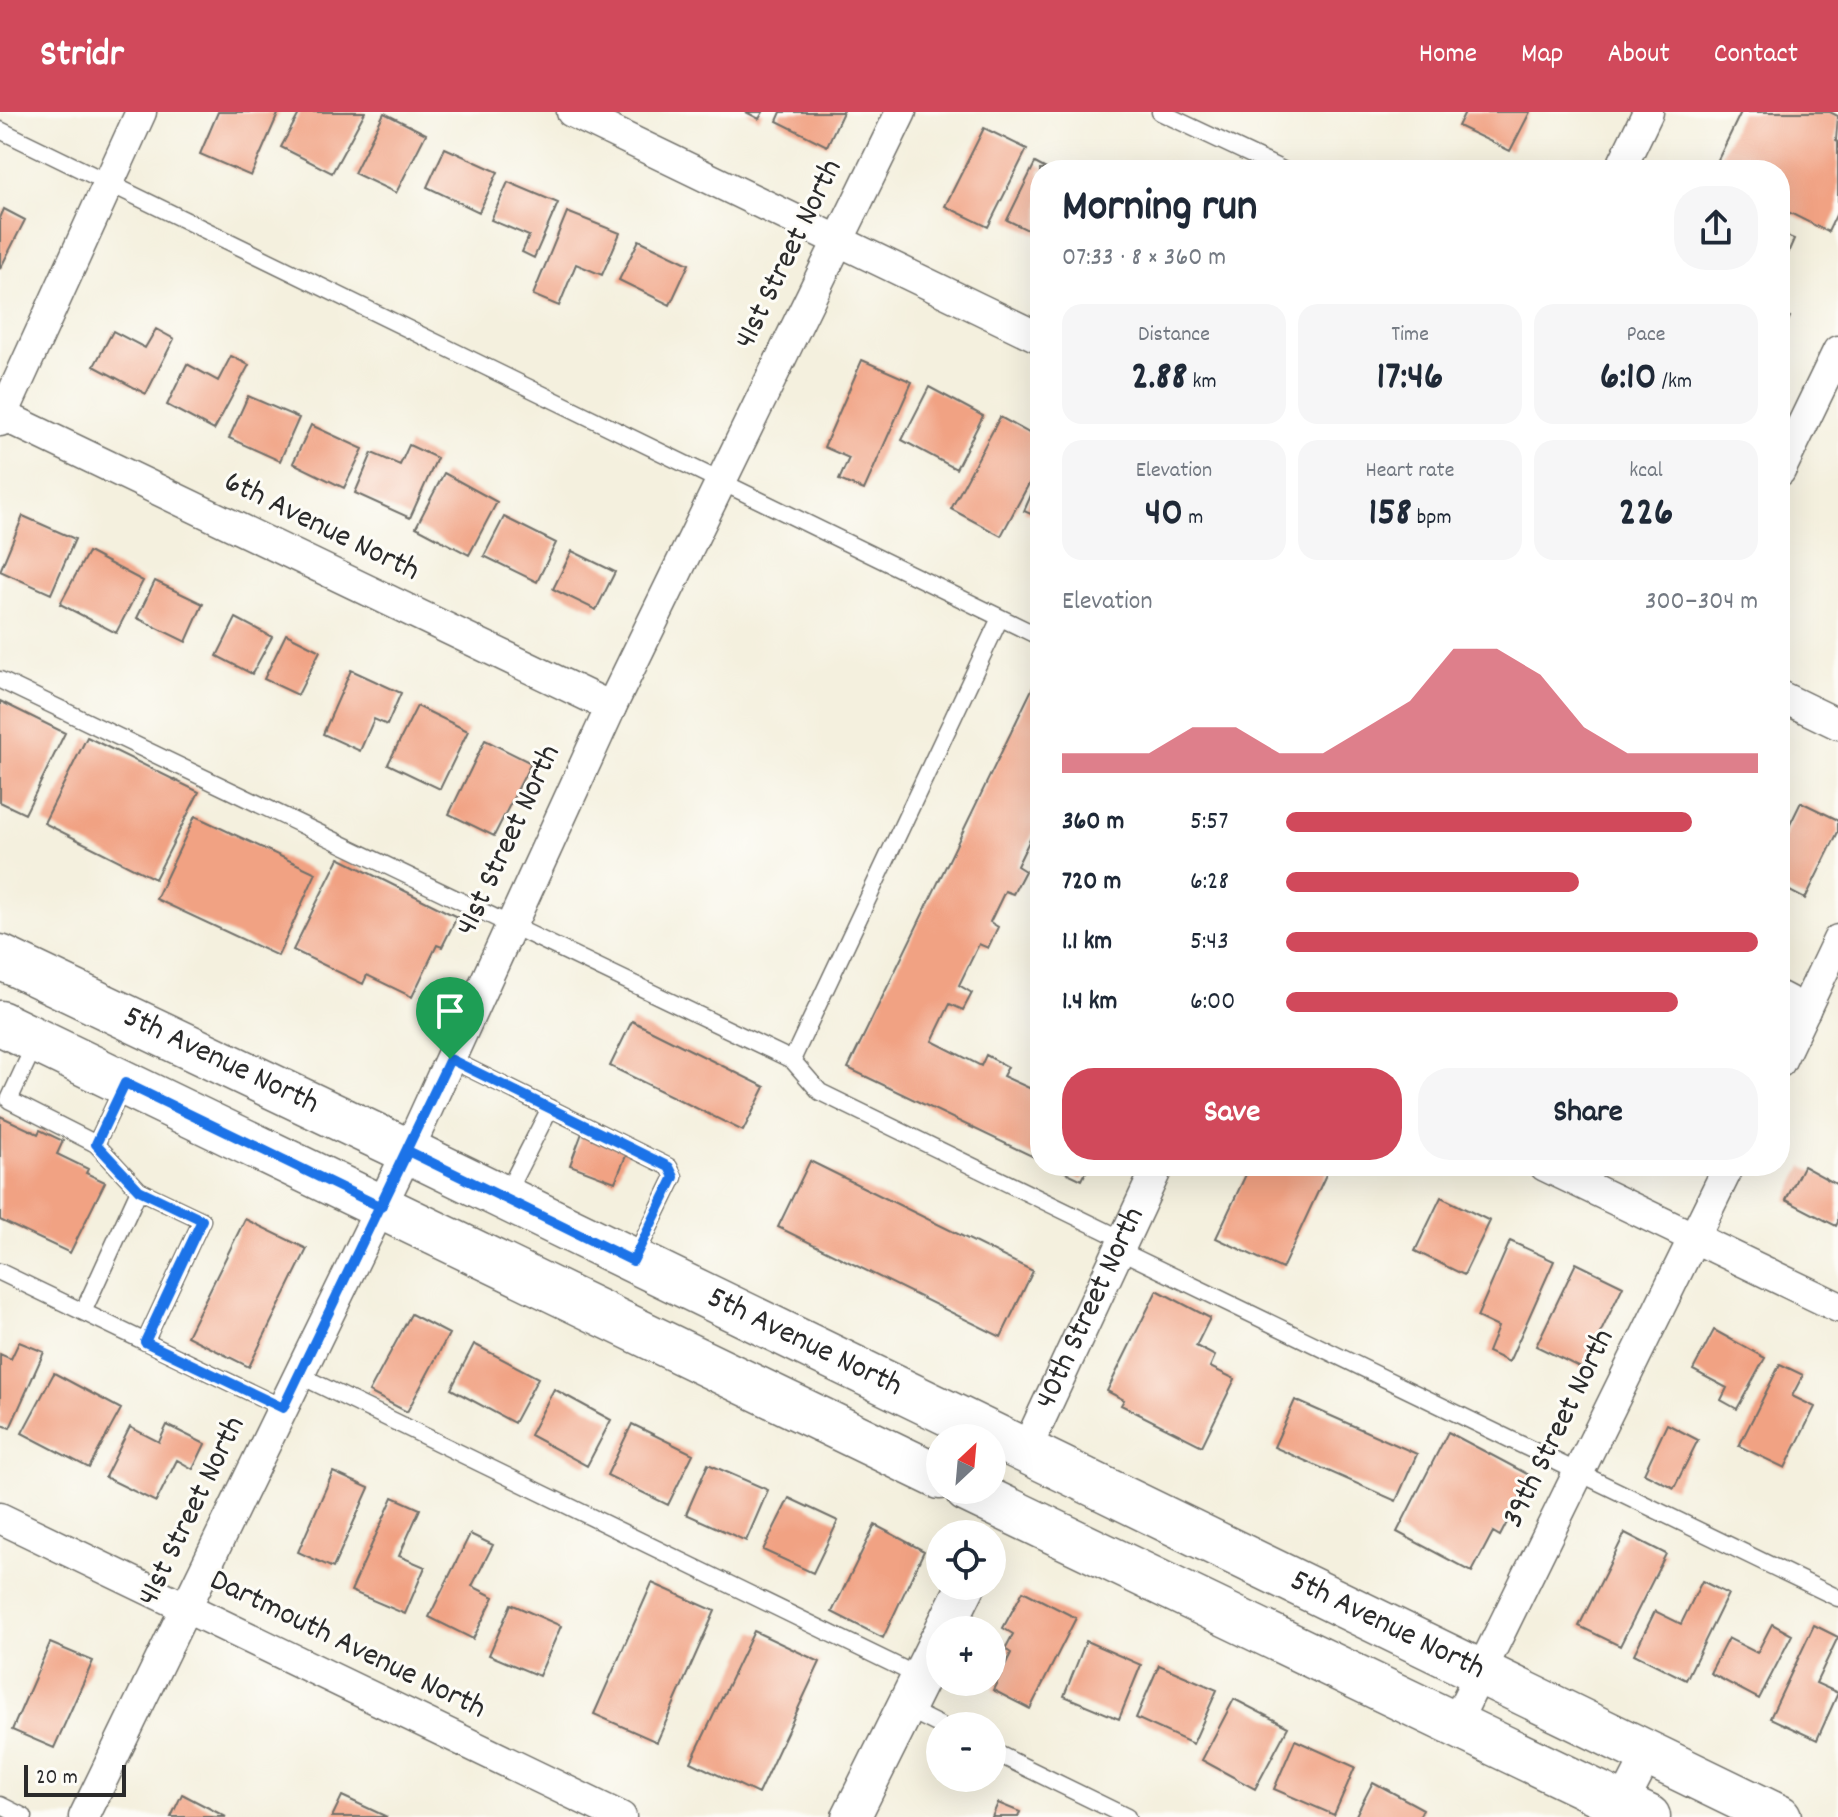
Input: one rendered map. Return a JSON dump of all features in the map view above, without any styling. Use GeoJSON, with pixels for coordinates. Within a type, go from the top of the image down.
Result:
{"type":"FeatureCollection","features":[{"type":"Feature","properties":{"kind":"main road","name":"5th Avenue North"},"geometry":{"type":"LineString","coordinates":[[0,957],[408,1151],[1779,1817]]}},
{"type":"Feature","properties":{"kind":"main road","name":"5th Avenue North"},"geometry":{"type":"LineString","coordinates":[[18,1032],[926,1470]]}},
{"type":"Feature","properties":{"kind":"main road","name":"5th Avenue North"},"geometry":{"type":"LineString","coordinates":[[988,1511],[1455,1724],[1629,1813]]}},
{"type":"Feature","properties":{"kind":"street"},"geometry":{"type":"LineString","coordinates":[[1,417],[141,112]]}},
{"type":"Feature","properties":{"kind":"street"},"geometry":{"type":"LineString","coordinates":[[572,112],[1030,333]]}},
{"type":"Feature","properties":{"kind":"street","name":"41st Street North"},"geometry":{"type":"LineString","coordinates":[[84,1817],[408,1151],[611,707],[901,112]]}},
{"type":"Feature","properties":{"kind":"street"},"geometry":{"type":"LineString","coordinates":[[1625,160],[1648,112]]}},
{"type":"Feature","properties":{"kind":"street"},"geometry":{"type":"LineString","coordinates":[[1790,450],[1838,351]]}},
{"type":"Feature","properties":{"kind":"street","name":"6th Avenue North"},"geometry":{"type":"LineString","coordinates":[[1,417],[611,707]]}},
{"type":"Feature","properties":{"kind":"street"},"geometry":{"type":"LineString","coordinates":[[1790,701],[1838,724]]}},
{"type":"Feature","properties":{"kind":"street"},"geometry":{"type":"LineString","coordinates":[[1793,1004],[1835,955]]}},
{"type":"Feature","properties":{"kind":"street","name":"40th Street North"},"geometry":{"type":"LineString","coordinates":[[1025,1452],[1153,1176]]}},
{"type":"Feature","properties":{"kind":"street"},"geometry":{"type":"LineString","coordinates":[[1566,1176],[1838,1307]]}},
{"type":"Feature","properties":{"kind":"street","name":"39th Street North"},"geometry":{"type":"LineString","coordinates":[[1455,1724],[1724,1176]]}},
{"type":"Feature","properties":{"kind":"street","name":"Dartmouth Avenue North"},"geometry":{"type":"LineString","coordinates":[[0,1518],[621,1817]]}},
{"type":"Feature","properties":{"kind":"street"},"geometry":{"type":"LineString","coordinates":[[851,1817],[926,1667]]}},
{"type":"Feature","properties":{"kind":"street"},"geometry":{"type":"LineString","coordinates":[[1629,1813],[1649,1753]]}},
{"type":"Feature","properties":{"kind":"lane"},"geometry":{"type":"LineString","coordinates":[[1160,112],[1262,160]]}},
{"type":"Feature","properties":{"kind":"lane"},"geometry":{"type":"LineString","coordinates":[[0,130],[1030,632]]}},
{"type":"Feature","properties":{"kind":"lane"},"geometry":{"type":"LineString","coordinates":[[792,1060],[1000,618]]}},
{"type":"Feature","properties":{"kind":"lane"},"geometry":{"type":"LineString","coordinates":[[0,680],[792,1060],[820,1092],[1579,1473],[1838,1598]]}},
{"type":"Feature","properties":{"kind":"lane"},"geometry":{"type":"LineString","coordinates":[[18,1032],[9,1100],[96,1144],[139,1190],[202,1220],[145,1342]]}},
{"type":"Feature","properties":{"kind":"lane"},"geometry":{"type":"LineString","coordinates":[[450,1059],[669,1167],[674,1177],[633,1261]]}},
{"type":"Feature","properties":{"kind":"lane"},"geometry":{"type":"LineString","coordinates":[[96,1144],[125,1083]]}},
{"type":"Feature","properties":{"kind":"lane"},"geometry":{"type":"LineString","coordinates":[[504,1198],[550,1108]]}},
{"type":"Feature","properties":{"kind":"lane"},"geometry":{"type":"LineString","coordinates":[[83,1312],[139,1190]]}},
{"type":"Feature","properties":{"kind":"lane"},"geometry":{"type":"LineString","coordinates":[[0,1272],[283,1408]]}},
{"type":"Feature","properties":{"kind":"lane"},"geometry":{"type":"LineString","coordinates":[[299,1375],[913,1693],[929,1712]]}},
{"type":"Feature","properties":{"kind":"lane"},"geometry":{"type":"LineString","coordinates":[[1006,1758],[1127,1817]]}},
{"type":"Feature","properties":{"kind":"lane"},"geometry":{"type":"LineString","coordinates":[[0,1805],[24,1817]]}},
{"type":"Feature","properties":{"kind":"building"},"geometry":{"type":"Polygon","coordinates":[[[218,112],[279,112],[251,176],[200,154],[218,112]]]}},
{"type":"Feature","properties":{"kind":"building"},"geometry":{"type":"Polygon","coordinates":[[[300,112],[365,112],[332,173],[281,147],[300,112]]]}},
{"type":"Feature","properties":{"kind":"building"},"geometry":{"type":"Polygon","coordinates":[[[746,112],[763,112],[759,119],[746,112]]]}},
{"type":"Feature","properties":{"kind":"building"},"geometry":{"type":"Polygon","coordinates":[[[781,112],[843,112],[827,146],[777,121],[781,112]]]}},
{"type":"Feature","properties":{"kind":"building"},"geometry":{"type":"Polygon","coordinates":[[[1465,112],[1530,112],[1510,151],[1458,126],[1465,112]]]}},
{"type":"Feature","properties":{"kind":"building"},"geometry":{"type":"Polygon","coordinates":[[[1741,112],[1830,112],[1838,116],[1838,211],[1828,232],[1790,213],[1790,160],[1718,160],[1741,112]]]}},
{"type":"Feature","properties":{"kind":"building"},"geometry":{"type":"Polygon","coordinates":[[[384,113],[426,134],[396,193],[354,173],[384,113]]]}},
{"type":"Feature","properties":{"kind":"building"},"geometry":{"type":"Polygon","coordinates":[[[984,128],[1027,149],[988,227],[945,206],[984,128]]]}},
{"type":"Feature","properties":{"kind":"building"},"geometry":{"type":"Polygon","coordinates":[[[445,148],[498,172],[479,212],[427,187],[445,148]]]}},
{"type":"Feature","properties":{"kind":"building"},"geometry":{"type":"Polygon","coordinates":[[[1030,173],[1030,231],[1007,220],[1030,173]]]}},
{"type":"Feature","properties":{"kind":"building"},"geometry":{"type":"Polygon","coordinates":[[[508,182],[558,203],[534,258],[522,252],[529,236],[491,220],[508,182]]]}},
{"type":"Feature","properties":{"kind":"building"},"geometry":{"type":"Polygon","coordinates":[[[4,209],[25,220],[0,269],[0,218],[4,209]]]}},
{"type":"Feature","properties":{"kind":"building"},"geometry":{"type":"Polygon","coordinates":[[[567,212],[620,233],[602,275],[576,264],[559,306],[533,295],[567,212]]]}},
{"type":"Feature","properties":{"kind":"building"},"geometry":{"type":"Polygon","coordinates":[[[639,240],[689,264],[670,305],[619,280],[639,240]]]}},
{"type":"Feature","properties":{"kind":"building"},"geometry":{"type":"Polygon","coordinates":[[[156,329],[174,339],[146,394],[94,366],[113,331],[145,348],[156,329]]]}},
{"type":"Feature","properties":{"kind":"building"},"geometry":{"type":"Polygon","coordinates":[[[231,356],[249,365],[214,430],[167,405],[187,364],[218,381],[231,356]]]}},
{"type":"Feature","properties":{"kind":"building"},"geometry":{"type":"Polygon","coordinates":[[[862,360],[912,382],[864,490],[839,480],[849,458],[824,447],[862,360]]]}},
{"type":"Feature","properties":{"kind":"building"},"geometry":{"type":"Polygon","coordinates":[[[929,387],[983,416],[956,469],[902,440],[929,387]]]}},
{"type":"Feature","properties":{"kind":"building"},"geometry":{"type":"Polygon","coordinates":[[[248,396],[299,418],[280,461],[229,438],[248,396]]]}},
{"type":"Feature","properties":{"kind":"building"},"geometry":{"type":"Polygon","coordinates":[[[1000,417],[1030,434],[1030,482],[1001,536],[951,509],[1000,417]]]}},
{"type":"Feature","properties":{"kind":"building"},"geometry":{"type":"Polygon","coordinates":[[[311,425],[363,449],[344,488],[293,463],[311,425]]]}},
{"type":"Feature","properties":{"kind":"building"},"geometry":{"type":"Polygon","coordinates":[[[409,445],[437,458],[410,518],[355,493],[372,453],[400,465],[409,445]]]}},
{"type":"Feature","properties":{"kind":"building"},"geometry":{"type":"Polygon","coordinates":[[[444,473],[497,502],[469,555],[416,527],[444,473]]]}},
{"type":"Feature","properties":{"kind":"building"},"geometry":{"type":"Polygon","coordinates":[[[1030,498],[1030,514],[1024,511],[1030,498]]]}},
{"type":"Feature","properties":{"kind":"building"},"geometry":{"type":"Polygon","coordinates":[[[23,516],[75,539],[51,594],[0,571],[23,516]]]}},
{"type":"Feature","properties":{"kind":"building"},"geometry":{"type":"Polygon","coordinates":[[[504,517],[556,543],[537,582],[484,556],[504,517]]]}},
{"type":"Feature","properties":{"kind":"building"},"geometry":{"type":"Polygon","coordinates":[[[572,551],[615,572],[596,610],[553,589],[572,551]]]}},
{"type":"Feature","properties":{"kind":"building"},"geometry":{"type":"Polygon","coordinates":[[[88,552],[143,581],[116,633],[60,604],[88,552]]]}},
{"type":"Feature","properties":{"kind":"building"},"geometry":{"type":"Polygon","coordinates":[[[155,581],[203,604],[186,642],[137,618],[155,581]]]}},
{"type":"Feature","properties":{"kind":"building"},"geometry":{"type":"Polygon","coordinates":[[[236,618],[272,637],[252,674],[217,656],[236,618]]]}},
{"type":"Feature","properties":{"kind":"building"},"geometry":{"type":"Polygon","coordinates":[[[286,634],[320,651],[298,695],[264,679],[286,634]]]}},
{"type":"Feature","properties":{"kind":"building"},"geometry":{"type":"Polygon","coordinates":[[[351,670],[401,693],[387,725],[374,719],[360,751],[323,734],[351,670]]]}},
{"type":"Feature","properties":{"kind":"building"},"geometry":{"type":"Polygon","coordinates":[[[1030,693],[1030,839],[1017,866],[1025,871],[1013,894],[1005,891],[990,922],[998,927],[988,948],[979,944],[959,985],[972,993],[963,1010],[950,1004],[932,1041],[981,1066],[986,1055],[1008,1067],[1003,1076],[1030,1088],[1030,1155],[848,1068],[1030,693]]]}},
{"type":"Feature","properties":{"kind":"building"},"geometry":{"type":"Polygon","coordinates":[[[0,701],[65,733],[25,814],[0,802],[0,701]]]}},
{"type":"Feature","properties":{"kind":"building"},"geometry":{"type":"Polygon","coordinates":[[[417,706],[468,731],[440,789],[388,764],[417,706]]]}},
{"type":"Feature","properties":{"kind":"building"},"geometry":{"type":"Polygon","coordinates":[[[87,737],[199,792],[155,879],[44,823],[87,737]]]}},
{"type":"Feature","properties":{"kind":"building"},"geometry":{"type":"Polygon","coordinates":[[[485,740],[531,763],[494,836],[449,814],[485,740]]]}},
{"type":"Feature","properties":{"kind":"building"},"geometry":{"type":"Polygon","coordinates":[[[1801,802],[1838,820],[1838,832],[1805,899],[1790,891],[1790,825],[1801,802]]]}},
{"type":"Feature","properties":{"kind":"building"},"geometry":{"type":"Polygon","coordinates":[[[195,816],[316,873],[278,956],[156,899],[195,816]]]}},
{"type":"Feature","properties":{"kind":"building"},"geometry":{"type":"Polygon","coordinates":[[[339,858],[457,917],[442,947],[437,945],[412,997],[367,975],[363,984],[293,950],[339,858]]]}},
{"type":"Feature","properties":{"kind":"building"},"geometry":{"type":"Polygon","coordinates":[[[632,1021],[765,1087],[743,1131],[610,1066],[632,1021]]]}},
{"type":"Feature","properties":{"kind":"building"},"geometry":{"type":"Polygon","coordinates":[[[0,1116],[38,1134],[40,1130],[63,1141],[57,1154],[88,1169],[86,1173],[105,1182],[70,1253],[0,1220],[0,1116]]]}},
{"type":"Feature","properties":{"kind":"building"},"geometry":{"type":"Polygon","coordinates":[[[582,1133],[628,1151],[615,1182],[570,1165],[582,1133]]]}},
{"type":"Feature","properties":{"kind":"building"},"geometry":{"type":"Polygon","coordinates":[[[810,1161],[1033,1271],[1001,1337],[778,1227],[810,1161]]]}},
{"type":"Feature","properties":{"kind":"building"},"geometry":{"type":"Polygon","coordinates":[[[1803,1166],[1838,1185],[1836,1226],[1786,1200],[1803,1166]]]}},
{"type":"Feature","properties":{"kind":"building"},"geometry":{"type":"Polygon","coordinates":[[[1245,1176],[1325,1176],[1282,1269],[1216,1238],[1245,1176]]]}},
{"type":"Feature","properties":{"kind":"building"},"geometry":{"type":"Polygon","coordinates":[[[1441,1197],[1490,1221],[1464,1275],[1415,1251],[1441,1197]]]}},
{"type":"Feature","properties":{"kind":"building"},"geometry":{"type":"Polygon","coordinates":[[[245,1219],[307,1249],[249,1367],[187,1336],[245,1219]]]}},
{"type":"Feature","properties":{"kind":"building"},"geometry":{"type":"Polygon","coordinates":[[[1510,1241],[1554,1261],[1509,1362],[1488,1352],[1498,1327],[1477,1317],[1510,1241]]]}},
{"type":"Feature","properties":{"kind":"building"},"geometry":{"type":"Polygon","coordinates":[[[1576,1263],[1623,1286],[1583,1369],[1536,1346],[1576,1263]]]}},
{"type":"Feature","properties":{"kind":"building"},"geometry":{"type":"Polygon","coordinates":[[[1157,1290],[1210,1318],[1196,1346],[1215,1356],[1210,1367],[1235,1379],[1202,1446],[1121,1405],[1124,1400],[1107,1391],[1157,1290]]]}},
{"type":"Feature","properties":{"kind":"building"},"geometry":{"type":"Polygon","coordinates":[[[411,1314],[449,1334],[407,1412],[369,1392],[411,1314]]]}},
{"type":"Feature","properties":{"kind":"building"},"geometry":{"type":"Polygon","coordinates":[[[1714,1330],[1765,1358],[1737,1409],[1721,1400],[1727,1388],[1693,1370],[1714,1330]]]}},
{"type":"Feature","properties":{"kind":"building"},"geometry":{"type":"Polygon","coordinates":[[[19,1342],[44,1352],[10,1428],[0,1424],[0,1354],[11,1359],[19,1342]]]}},
{"type":"Feature","properties":{"kind":"building"},"geometry":{"type":"Polygon","coordinates":[[[474,1344],[538,1378],[514,1423],[451,1389],[474,1344]]]}},
{"type":"Feature","properties":{"kind":"building"},"geometry":{"type":"Polygon","coordinates":[[[1780,1364],[1803,1375],[1792,1396],[1815,1407],[1785,1468],[1739,1446],[1780,1364]]]}},
{"type":"Feature","properties":{"kind":"building"},"geometry":{"type":"Polygon","coordinates":[[[54,1373],[121,1409],[89,1468],[22,1433],[54,1373]]]}},
{"type":"Feature","properties":{"kind":"building"},"geometry":{"type":"Polygon","coordinates":[[[554,1389],[611,1420],[587,1466],[530,1435],[554,1389]]]}},
{"type":"Feature","properties":{"kind":"building"},"geometry":{"type":"Polygon","coordinates":[[[1295,1400],[1417,1454],[1396,1501],[1274,1447],[1295,1400]]]}},
{"type":"Feature","properties":{"kind":"building"},"geometry":{"type":"Polygon","coordinates":[[[632,1424],[693,1454],[668,1505],[607,1475],[632,1424]]]}},
{"type":"Feature","properties":{"kind":"building"},"geometry":{"type":"Polygon","coordinates":[[[1667,1424],[1698,1440],[1674,1488],[1644,1473],[1667,1424]]]}},
{"type":"Feature","properties":{"kind":"building"},"geometry":{"type":"Polygon","coordinates":[[[167,1425],[205,1444],[193,1469],[177,1460],[156,1502],[105,1477],[130,1427],[159,1442],[167,1425]]]}},
{"type":"Feature","properties":{"kind":"building"},"geometry":{"type":"Polygon","coordinates":[[[1448,1432],[1531,1476],[1500,1536],[1493,1532],[1472,1572],[1397,1532],[1448,1432]]]}},
{"type":"Feature","properties":{"kind":"building"},"geometry":{"type":"Polygon","coordinates":[[[708,1464],[768,1490],[746,1541],[686,1514],[708,1464]]]}},
{"type":"Feature","properties":{"kind":"building"},"geometry":{"type":"Polygon","coordinates":[[[333,1472],[369,1488],[333,1568],[298,1552],[333,1472]]]}},
{"type":"Feature","properties":{"kind":"building"},"geometry":{"type":"Polygon","coordinates":[[[393,1497],[420,1509],[399,1556],[425,1567],[405,1614],[351,1591],[393,1497]]]}},
{"type":"Feature","properties":{"kind":"building"},"geometry":{"type":"Polygon","coordinates":[[[789,1498],[838,1521],[813,1573],[763,1550],[789,1498]]]}},
{"type":"Feature","properties":{"kind":"building"},"geometry":{"type":"Polygon","coordinates":[[[875,1525],[924,1551],[883,1638],[832,1612],[875,1525]]]}},
{"type":"Feature","properties":{"kind":"building"},"geometry":{"type":"Polygon","coordinates":[[[1625,1533],[1666,1554],[1620,1646],[1579,1626],[1625,1533]]]}},
{"type":"Feature","properties":{"kind":"building"},"geometry":{"type":"Polygon","coordinates":[[[470,1534],[493,1545],[472,1586],[494,1597],[473,1639],[429,1617],[470,1534]]]}},
{"type":"Feature","properties":{"kind":"building"},"geometry":{"type":"Polygon","coordinates":[[[1702,1581],[1728,1594],[1686,1680],[1634,1654],[1655,1611],[1681,1624],[1702,1581]]]}},
{"type":"Feature","properties":{"kind":"building"},"geometry":{"type":"Polygon","coordinates":[[[652,1583],[715,1611],[657,1742],[594,1714],[652,1583]]]}},
{"type":"Feature","properties":{"kind":"building"},"geometry":{"type":"Polygon","coordinates":[[[1023,1591],[1076,1618],[1030,1709],[1005,1696],[1006,1663],[1011,1653],[1006,1647],[1013,1634],[1006,1630],[1006,1622],[1023,1591]]]}},
{"type":"Feature","properties":{"kind":"building"},"geometry":{"type":"Polygon","coordinates":[[[511,1604],[561,1626],[539,1676],[489,1655],[511,1604]]]}},
{"type":"Feature","properties":{"kind":"building"},"geometry":{"type":"Polygon","coordinates":[[[1772,1624],[1792,1635],[1759,1699],[1710,1673],[1728,1638],[1757,1653],[1772,1624]]]}},
{"type":"Feature","properties":{"kind":"building"},"geometry":{"type":"Polygon","coordinates":[[[1814,1625],[1838,1637],[1816,1683],[1838,1693],[1817,1740],[1770,1718],[1814,1625]]]}},
{"type":"Feature","properties":{"kind":"building"},"geometry":{"type":"Polygon","coordinates":[[[754,1631],[820,1662],[758,1794],[691,1762],[754,1631]]]}},
{"type":"Feature","properties":{"kind":"building"},"geometry":{"type":"Polygon","coordinates":[[[1086,1641],[1141,1665],[1119,1719],[1064,1696],[1086,1641]]]}},
{"type":"Feature","properties":{"kind":"building"},"geometry":{"type":"Polygon","coordinates":[[[50,1643],[93,1661],[54,1748],[12,1730],[50,1643]]]}},
{"type":"Feature","properties":{"kind":"building"},"geometry":{"type":"Polygon","coordinates":[[[1159,1665],[1217,1690],[1193,1744],[1136,1718],[1159,1665]]]}},
{"type":"Feature","properties":{"kind":"building"},"geometry":{"type":"Polygon","coordinates":[[[1234,1699],[1288,1727],[1255,1789],[1202,1760],[1234,1699]]]}},
{"type":"Feature","properties":{"kind":"building"},"geometry":{"type":"Polygon","coordinates":[[[1295,1740],[1355,1767],[1334,1815],[1274,1789],[1295,1740]]]}},
{"type":"Feature","properties":{"kind":"building"},"geometry":{"type":"Polygon","coordinates":[[[1373,1782],[1423,1809],[1419,1817],[1355,1817],[1373,1782]]]}},
{"type":"Feature","properties":{"kind":"building"},"geometry":{"type":"Polygon","coordinates":[[[182,1794],[226,1817],[171,1817],[182,1794]]]}},
{"type":"Feature","properties":{"kind":"building"},"geometry":{"type":"Polygon","coordinates":[[[342,1796],[387,1817],[332,1817],[342,1796]]]}},
{"type":"Feature","properties":{"kind":"building"},"geometry":{"type":"Polygon","coordinates":[[[998,1803],[1020,1812],[1018,1817],[992,1817],[998,1803]]]}},
{"type":"Feature","properties":{"kind":"route"},"geometry":{"type":"LineString","coordinates":[[450,1059],[408,1151],[283,1408],[145,1342],[202,1220],[139,1190],[96,1144],[125,1083],[381,1207],[408,1151],[633,1261],[674,1177],[669,1167],[450,1059]]}}]}
